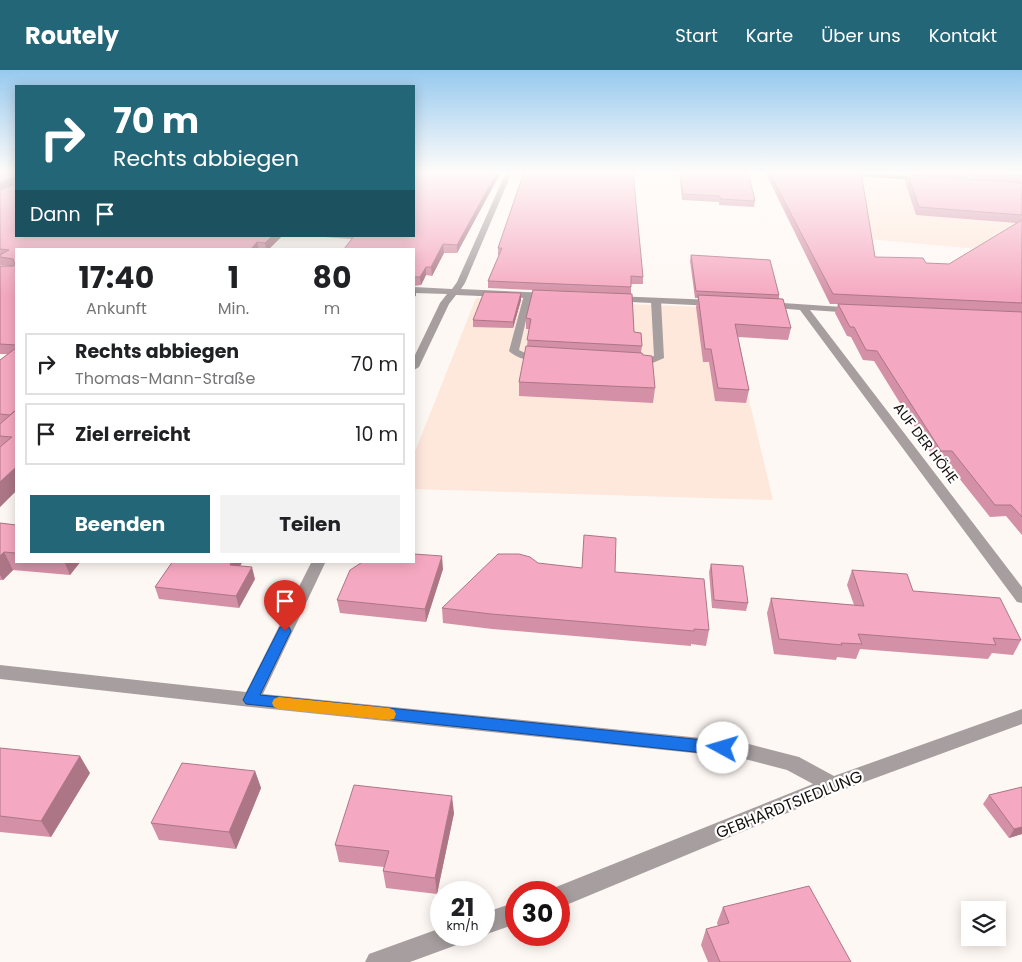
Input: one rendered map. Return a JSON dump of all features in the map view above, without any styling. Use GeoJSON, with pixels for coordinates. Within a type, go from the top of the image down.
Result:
{"type":"FeatureCollection","features":[{"type":"Feature","properties":{"kind":"street"},"geometry":{"type":"LineString","coordinates":[[415,365],[445,303],[456,292],[491,214]]}},
{"type":"Feature","properties":{"kind":"street"},"geometry":{"type":"LineString","coordinates":[[415,290],[558,296]]}},
{"type":"Feature","properties":{"kind":"street"},"geometry":{"type":"LineString","coordinates":[[528,295],[514,351],[523,356],[552,357]]}},
{"type":"Feature","properties":{"kind":"street"},"geometry":{"type":"LineString","coordinates":[[607,298],[725,304]]}},
{"type":"Feature","properties":{"kind":"street"},"geometry":{"type":"LineString","coordinates":[[629,361],[648,362],[659,358],[656,300]]}},
{"type":"Feature","properties":{"kind":"street"},"geometry":{"type":"LineString","coordinates":[[754,305],[863,310]]}},
{"type":"Feature","properties":{"kind":"street","name":"AUF DER HÖHE"},"geometry":{"type":"LineString","coordinates":[[803,307],[928,470],[1022,598]]}},
{"type":"Feature","properties":{"kind":"street"},"geometry":{"type":"LineString","coordinates":[[251,700],[318,563]]}},
{"type":"Feature","properties":{"kind":"street"},"geometry":{"type":"LineString","coordinates":[[0,672],[251,700],[742,750],[792,762],[833,785]]}},
{"type":"Feature","properties":{"kind":"street","name":"GEBHARDTSIEDLUNG"},"geometry":{"type":"LineString","coordinates":[[570,893],[833,785],[1022,716]]}},
{"type":"Feature","properties":{"kind":"street"},"geometry":{"type":"LineString","coordinates":[[377,962],[430,943]]}},
{"type":"Feature","properties":{"kind":"shaded area"},"geometry":{"type":"Polygon","coordinates":[[[844,214],[1022,214],[1022,253],[846,237],[844,214]]]}},
{"type":"Feature","properties":{"kind":"shaded area"},"geometry":{"type":"Polygon","coordinates":[[[476,298],[727,308],[773,500],[415,489],[415,451],[476,298]]]}},
{"type":"Feature","properties":{"kind":"building"},"geometry":{"type":"Polygon","coordinates":[[[0,214],[15,214],[15,237],[271,237],[265,243],[257,242],[252,248],[15,248],[15,265],[13,259],[0,257],[0,255],[9,250],[0,249],[0,214]]]}},
{"type":"Feature","properties":{"kind":"building"},"geometry":{"type":"Polygon","coordinates":[[[415,214],[474,214],[457,245],[443,244],[431,267],[426,267],[420,277],[415,277],[415,248],[345,248],[353,237],[415,237],[415,214]]]}},
{"type":"Feature","properties":{"kind":"building"},"geometry":{"type":"Polygon","coordinates":[[[510,214],[637,214],[643,277],[631,276],[631,287],[488,281],[502,248],[498,248],[510,214]]]}},
{"type":"Feature","properties":{"kind":"building"},"geometry":{"type":"Polygon","coordinates":[[[791,214],[868,214],[875,257],[923,258],[926,263],[949,264],[1022,220],[1022,303],[833,294],[791,214]]]}},
{"type":"Feature","properties":{"kind":"building"},"geometry":{"type":"Polygon","coordinates":[[[691,255],[770,260],[779,295],[696,291],[691,255]]]}},
{"type":"Feature","properties":{"kind":"building"},"geometry":{"type":"Polygon","coordinates":[[[15,265],[15,345],[0,344],[0,266],[15,265]]]}},
{"type":"Feature","properties":{"kind":"building"},"geometry":{"type":"Polygon","coordinates":[[[533,290],[632,294],[634,332],[641,333],[642,346],[527,340],[531,319],[526,318],[533,290]]]}},
{"type":"Feature","properties":{"kind":"building"},"geometry":{"type":"Polygon","coordinates":[[[484,292],[521,293],[513,322],[473,320],[484,292]]]}},
{"type":"Feature","properties":{"kind":"building"},"geometry":{"type":"Polygon","coordinates":[[[698,295],[783,299],[791,328],[735,324],[749,390],[718,388],[711,349],[705,349],[698,295]]]}},
{"type":"Feature","properties":{"kind":"building"},"geometry":{"type":"Polygon","coordinates":[[[838,304],[1022,312],[1022,517],[1011,505],[995,505],[952,451],[941,451],[877,351],[866,350],[854,327],[850,327],[838,304]]]}},
{"type":"Feature","properties":{"kind":"building"},"geometry":{"type":"Polygon","coordinates":[[[526,346],[642,353],[643,355],[652,356],[655,388],[519,382],[526,346]]]}},
{"type":"Feature","properties":{"kind":"building"},"geometry":{"type":"Polygon","coordinates":[[[15,349],[15,411],[10,415],[0,414],[0,360],[15,349]]]}},
{"type":"Feature","properties":{"kind":"building"},"geometry":{"type":"Polygon","coordinates":[[[15,411],[15,468],[0,482],[0,447],[12,437],[0,436],[0,424],[15,411]]]}},
{"type":"Feature","properties":{"kind":"building"},"geometry":{"type":"Polygon","coordinates":[[[0,523],[15,525],[15,553],[4,552],[0,556],[0,523]]]}},
{"type":"Feature","properties":{"kind":"building"},"geometry":{"type":"Polygon","coordinates":[[[584,535],[616,538],[615,572],[704,579],[709,630],[694,629],[694,631],[491,614],[442,608],[498,554],[519,554],[530,557],[538,563],[582,568],[584,535]]]}},
{"type":"Feature","properties":{"kind":"building"},"geometry":{"type":"Polygon","coordinates":[[[415,554],[442,556],[425,609],[337,600],[350,570],[361,563],[415,563],[415,554]]]}},
{"type":"Feature","properties":{"kind":"building"},"geometry":{"type":"Polygon","coordinates":[[[172,563],[231,563],[230,565],[252,567],[236,596],[155,587],[172,563]]]}},
{"type":"Feature","properties":{"kind":"building"},"geometry":{"type":"Polygon","coordinates":[[[711,564],[743,566],[748,603],[714,600],[711,564]]]}},
{"type":"Feature","properties":{"kind":"building"},"geometry":{"type":"Polygon","coordinates":[[[852,570],[907,574],[913,591],[1000,598],[1021,640],[993,638],[996,645],[858,634],[862,644],[841,643],[842,645],[779,639],[771,598],[864,606],[852,570]]]}},
{"type":"Feature","properties":{"kind":"building"},"geometry":{"type":"Polygon","coordinates":[[[0,748],[80,756],[41,821],[0,816],[0,748]]]}},
{"type":"Feature","properties":{"kind":"building"},"geometry":{"type":"Polygon","coordinates":[[[182,763],[255,771],[229,832],[151,823],[182,763]]]}},
{"type":"Feature","properties":{"kind":"building"},"geometry":{"type":"Polygon","coordinates":[[[354,785],[452,796],[435,878],[383,871],[389,851],[335,845],[354,785]]]}},
{"type":"Feature","properties":{"kind":"building"},"geometry":{"type":"Polygon","coordinates":[[[1022,787],[1022,827],[1014,829],[989,795],[1022,787]]]}},
{"type":"Feature","properties":{"kind":"building"},"geometry":{"type":"Polygon","coordinates":[[[809,886],[851,962],[720,962],[706,929],[729,923],[723,907],[809,886]]]}},
{"type":"Feature","properties":{"kind":"slow traffic"},"geometry":{"type":"LineString","coordinates":[[279,703],[389,714]]}},
{"type":"Feature","properties":{"kind":"route"},"geometry":{"type":"LineString","coordinates":[[285,631],[251,700],[723,748]]}}]}
